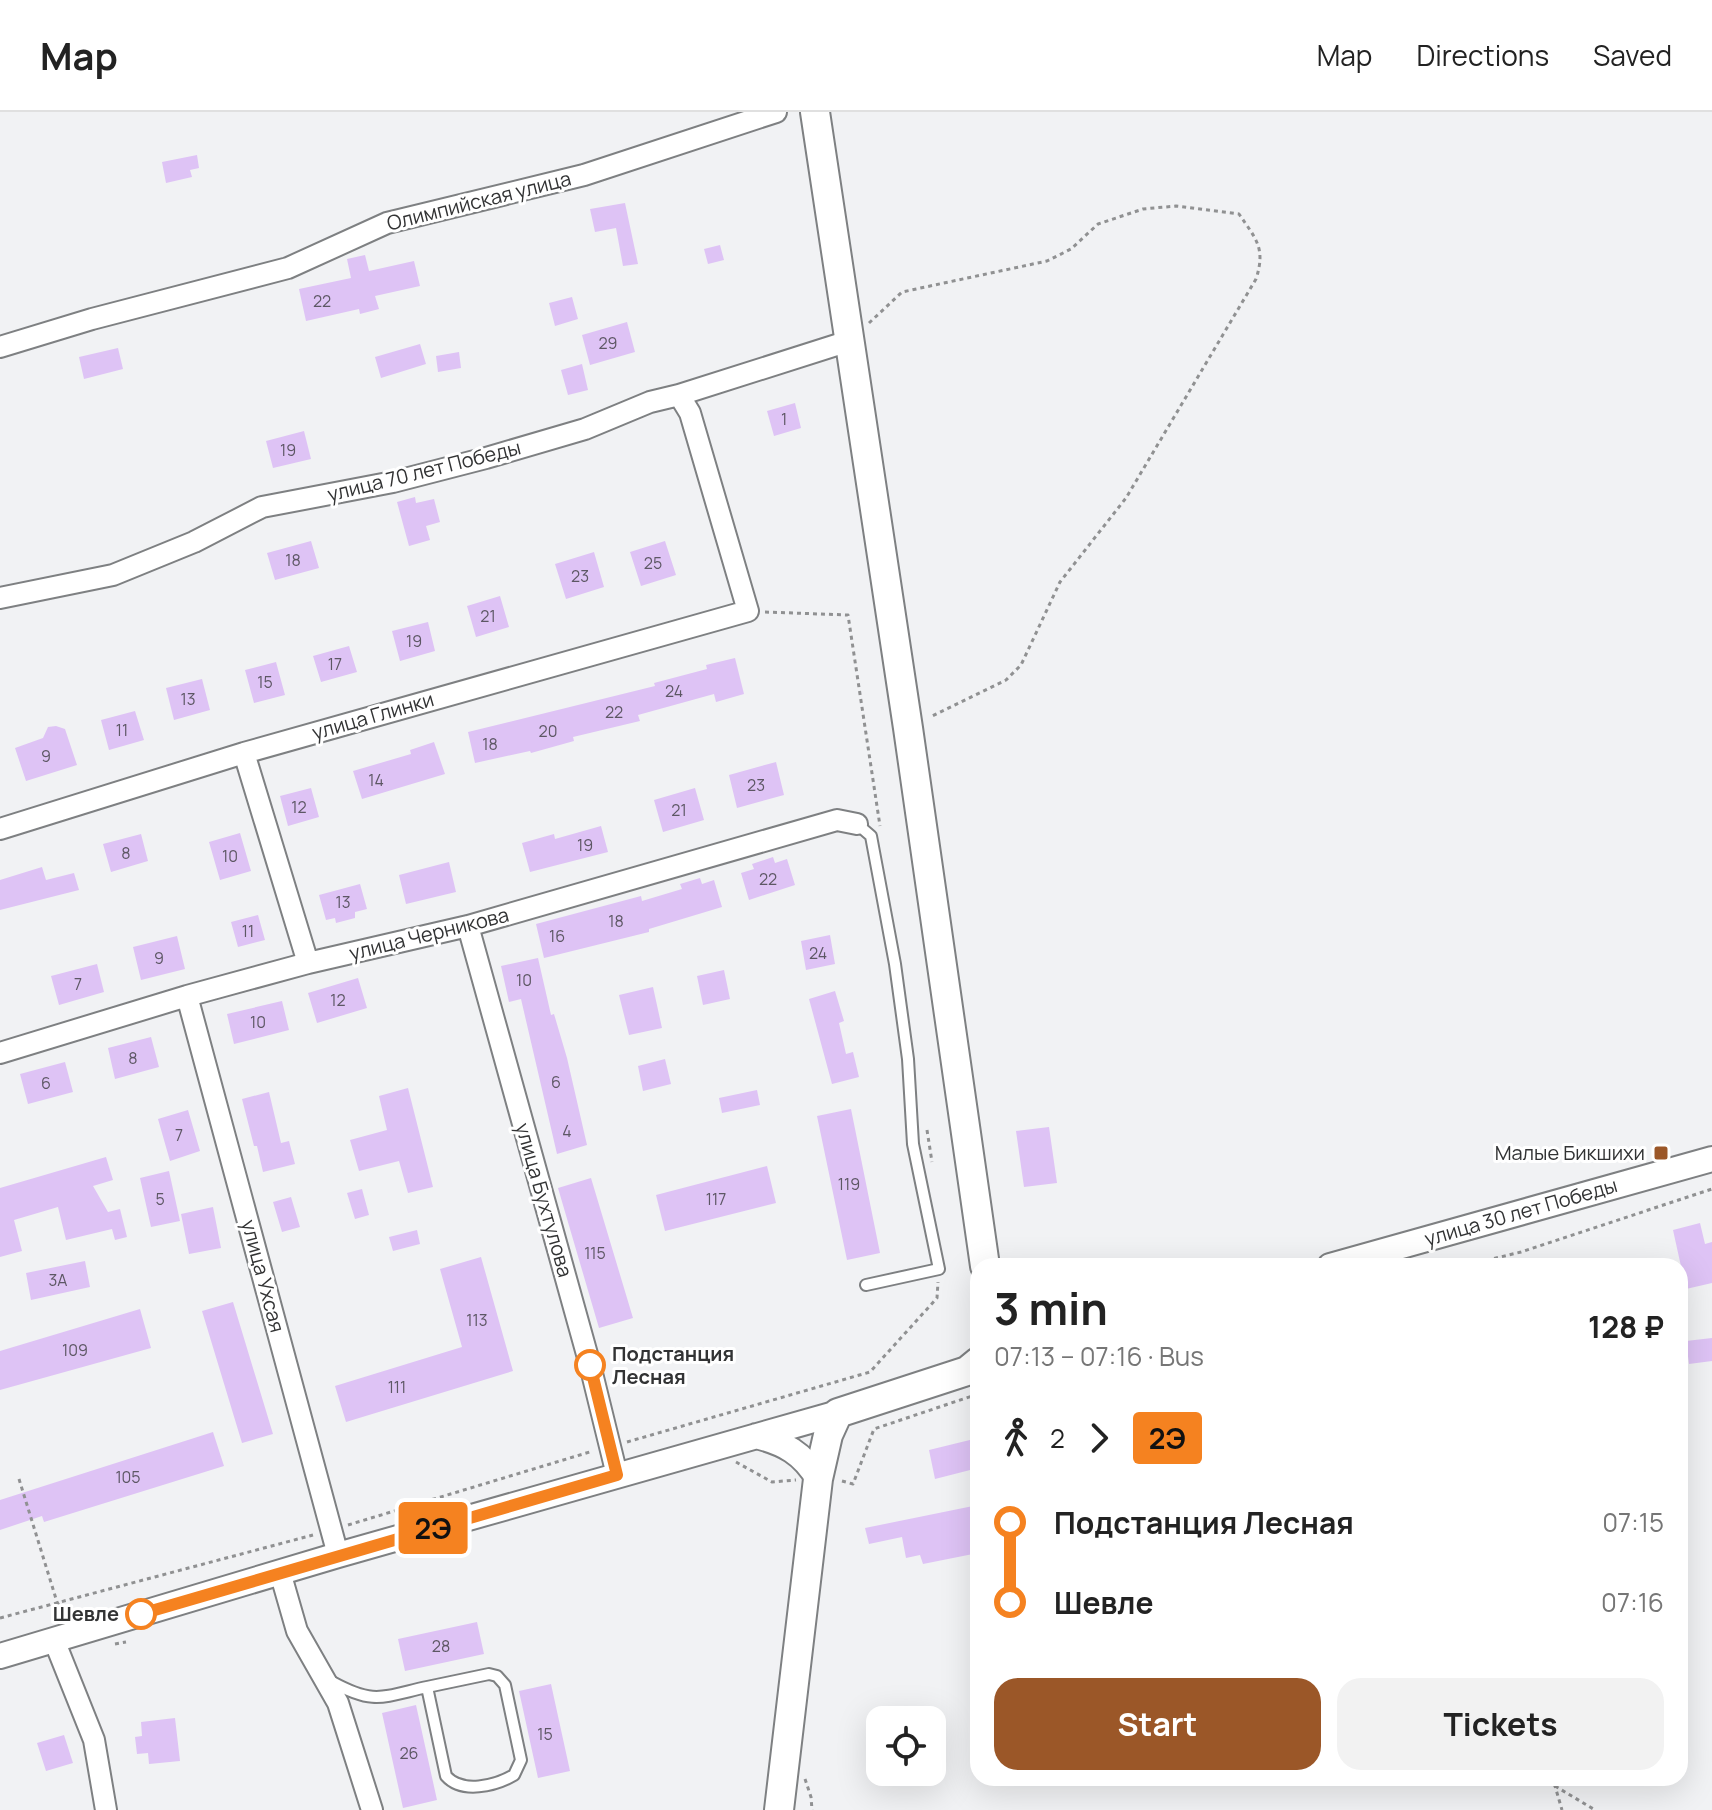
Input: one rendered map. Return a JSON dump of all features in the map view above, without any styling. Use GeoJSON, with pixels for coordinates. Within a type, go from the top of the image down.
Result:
{"type":"FeatureCollection","features":[{"type":"Feature","properties":{"kind":"main road"},"geometry":{"type":"LineString","coordinates":[[815,112],[984,1258]]}},
{"type":"Feature","properties":{"kind":"main road"},"geometry":{"type":"LineString","coordinates":[[779,1810],[818,1479],[828,1435],[838,1413],[970,1375]]}},
{"type":"Feature","properties":{"kind":"street","name":"Олимпийская улица"},"geometry":{"type":"LineString","coordinates":[[0,347],[92,319],[288,268],[387,223],[584,175],[776,112]]}},
{"type":"Feature","properties":{"kind":"street","name":"улица 70 лет Победы"},"geometry":{"type":"LineString","coordinates":[[0,598],[113,575],[194,542],[262,507],[393,482],[486,458],[585,429],[650,402],[849,341]]}},
{"type":"Feature","properties":{"kind":"street","name":"улица Глинки"},"geometry":{"type":"LineString","coordinates":[[0,829],[244,753],[748,611],[690,413],[679,395]]}},
{"type":"Feature","properties":{"kind":"street"},"geometry":{"type":"LineString","coordinates":[[244,753],[308,963]]}},
{"type":"Feature","properties":{"kind":"street","name":"улица Черникова"},"geometry":{"type":"LineString","coordinates":[[0,1053],[187,996],[308,963],[468,926],[837,820],[857,824]]}},
{"type":"Feature","properties":{"kind":"street","name":"улица Бухтулова"},"geometry":{"type":"LineString","coordinates":[[468,926],[590,1365],[617,1475]]}},
{"type":"Feature","properties":{"kind":"street","name":"улица Ухсая"},"geometry":{"type":"LineString","coordinates":[[187,996],[338,1555]]}},
{"type":"Feature","properties":{"kind":"street","name":"улица 30 лет Победы"},"geometry":{"type":"LineString","coordinates":[[1359,1258],[1712,1159]]}},
{"type":"Feature","properties":{"kind":"street"},"geometry":{"type":"LineString","coordinates":[[0,1656],[338,1555],[838,1413]]}},
{"type":"Feature","properties":{"kind":"street"},"geometry":{"type":"LineString","coordinates":[[756,1436],[794,1451],[812,1468],[818,1479]]}},
{"type":"Feature","properties":{"kind":"street"},"geometry":{"type":"LineString","coordinates":[[280,1572],[297,1631],[343,1716],[372,1810]]}},
{"type":"Feature","properties":{"kind":"street"},"geometry":{"type":"LineString","coordinates":[[65,1637],[94,1740],[106,1810]]}},
{"type":"Feature","properties":{"kind":"lane"},"geometry":{"type":"LineString","coordinates":[[857,824],[871,836],[895,964],[908,1059],[913,1144],[939,1269],[866,1285]]}},
{"type":"Feature","properties":{"kind":"lane"},"geometry":{"type":"LineString","coordinates":[[326,1680],[361,1697],[373,1699],[427,1687],[489,1674],[500,1679],[505,1685],[521,1760],[514,1775],[472,1787],[452,1783],[446,1776],[427,1687]]}},
{"type":"Feature","properties":{"kind":"path"},"geometry":{"type":"LineString","coordinates":[[849,341],[902,292],[1047,261],[1071,249],[1098,224],[1143,209],[1176,206],[1239,214],[1259,243],[1262,261],[1256,279],[1126,498],[1060,582],[1021,665],[1006,680],[908,728]]}},
{"type":"Feature","properties":{"kind":"path"},"geometry":{"type":"LineString","coordinates":[[1496,1258],[1712,1189]]}},
{"type":"Feature","properties":{"kind":"path"},"geometry":{"type":"LineString","coordinates":[[0,1618],[331,1530],[870,1372],[937,1298],[939,1269]]}},
{"type":"Feature","properties":{"kind":"path"},"geometry":{"type":"LineString","coordinates":[[735,1461],[772,1482],[818,1479],[853,1484],[874,1429],[970,1377]]}},
{"type":"Feature","properties":{"kind":"path"},"geometry":{"type":"LineString","coordinates":[[19,1479],[65,1637]]}},
{"type":"Feature","properties":{"kind":"path"},"geometry":{"type":"LineString","coordinates":[[113,1645],[126,1642]]}},
{"type":"Feature","properties":{"kind":"path"},"geometry":{"type":"LineString","coordinates":[[1555,1786],[1562,1810]]}},
{"type":"Feature","properties":{"kind":"path"},"geometry":{"type":"LineString","coordinates":[[1555,1786],[1595,1810]]}},
{"type":"Feature","properties":{"kind":"building"},"geometry":{"type":"Polygon","coordinates":[[[197,155],[199,168],[190,170],[192,177],[166,183],[162,162],[197,155]]]}},
{"type":"Feature","properties":{"kind":"building"},"geometry":{"type":"Polygon","coordinates":[[[625,203],[638,264],[623,266],[616,228],[595,232],[590,209],[625,203]]]}},
{"type":"Feature","properties":{"kind":"building"},"geometry":{"type":"Polygon","coordinates":[[[720,245],[724,260],[708,264],[704,249],[720,245]]]}},
{"type":"Feature","properties":{"kind":"building"},"geometry":{"type":"Polygon","coordinates":[[[365,255],[369,271],[414,261],[420,286],[375,296],[379,309],[360,314],[359,309],[306,321],[299,289],[351,278],[347,259],[365,255]]]}},
{"type":"Feature","properties":{"kind":"building"},"geometry":{"type":"Polygon","coordinates":[[[572,297],[578,319],[555,326],[549,303],[572,297]]]}},
{"type":"Feature","properties":{"kind":"building"},"geometry":{"type":"Polygon","coordinates":[[[627,322],[635,352],[590,365],[582,335],[627,322]]]}},
{"type":"Feature","properties":{"kind":"building"},"geometry":{"type":"Polygon","coordinates":[[[420,344],[426,364],[381,378],[375,357],[420,344]]]}},
{"type":"Feature","properties":{"kind":"building"},"geometry":{"type":"Polygon","coordinates":[[[118,348],[123,369],[84,379],[79,357],[118,348]]]}},
{"type":"Feature","properties":{"kind":"building"},"geometry":{"type":"Polygon","coordinates":[[[459,352],[461,368],[438,372],[436,356],[459,352]]]}},
{"type":"Feature","properties":{"kind":"building"},"geometry":{"type":"Polygon","coordinates":[[[582,364],[588,390],[568,395],[561,370],[582,364]]]}},
{"type":"Feature","properties":{"kind":"building"},"geometry":{"type":"Polygon","coordinates":[[[795,403],[801,428],[774,436],[767,411],[795,403]]]}},
{"type":"Feature","properties":{"kind":"building"},"geometry":{"type":"Polygon","coordinates":[[[304,431],[311,459],[273,468],[266,441],[304,431]]]}},
{"type":"Feature","properties":{"kind":"building"},"geometry":{"type":"Polygon","coordinates":[[[415,497],[416,503],[434,499],[440,522],[426,526],[430,540],[409,546],[397,502],[415,497]]]}},
{"type":"Feature","properties":{"kind":"building"},"geometry":{"type":"Polygon","coordinates":[[[311,541],[319,568],[275,580],[267,553],[311,541]]]}},
{"type":"Feature","properties":{"kind":"building"},"geometry":{"type":"Polygon","coordinates":[[[665,541],[676,575],[641,586],[630,552],[665,541]]]}},
{"type":"Feature","properties":{"kind":"building"},"geometry":{"type":"Polygon","coordinates":[[[594,552],[604,587],[566,599],[555,564],[594,552]]]}},
{"type":"Feature","properties":{"kind":"building"},"geometry":{"type":"Polygon","coordinates":[[[500,596],[509,627],[476,637],[467,606],[500,596]]]}},
{"type":"Feature","properties":{"kind":"building"},"geometry":{"type":"Polygon","coordinates":[[[428,622],[435,651],[400,661],[392,631],[428,622]]]}},
{"type":"Feature","properties":{"kind":"building"},"geometry":{"type":"Polygon","coordinates":[[[349,646],[357,672],[321,682],[313,656],[349,646]]]}},
{"type":"Feature","properties":{"kind":"building"},"geometry":{"type":"Polygon","coordinates":[[[735,658],[744,694],[716,702],[714,694],[638,715],[640,721],[573,737],[574,741],[475,763],[468,732],[655,686],[654,683],[735,658]]]}},
{"type":"Feature","properties":{"kind":"building"},"geometry":{"type":"Polygon","coordinates":[[[276,662],[285,695],[254,703],[245,670],[276,662]]]}},
{"type":"Feature","properties":{"kind":"building"},"geometry":{"type":"Polygon","coordinates":[[[202,679],[210,710],[174,720],[166,688],[202,679]]]}},
{"type":"Feature","properties":{"kind":"building"},"geometry":{"type":"Polygon","coordinates":[[[135,711],[144,740],[109,750],[101,720],[135,711]]]}},
{"type":"Feature","properties":{"kind":"building"},"geometry":{"type":"Polygon","coordinates":[[[48,727],[65,729],[77,765],[26,781],[15,748],[43,738],[48,727]]]}},
{"type":"Feature","properties":{"kind":"building"},"geometry":{"type":"Polygon","coordinates":[[[434,742],[445,774],[362,799],[353,771],[411,754],[410,750],[434,742]]]}},
{"type":"Feature","properties":{"kind":"building"},"geometry":{"type":"Polygon","coordinates":[[[776,762],[784,795],[737,808],[729,775],[776,762]]]}},
{"type":"Feature","properties":{"kind":"building"},"geometry":{"type":"Polygon","coordinates":[[[311,788],[319,817],[288,826],[280,796],[311,788]]]}},
{"type":"Feature","properties":{"kind":"building"},"geometry":{"type":"Polygon","coordinates":[[[695,788],[704,820],[663,832],[654,800],[695,788]]]}},
{"type":"Feature","properties":{"kind":"building"},"geometry":{"type":"Polygon","coordinates":[[[601,826],[608,852],[530,872],[522,843],[554,834],[555,839],[601,826]]]}},
{"type":"Feature","properties":{"kind":"building"},"geometry":{"type":"Polygon","coordinates":[[[240,833],[251,871],[220,880],[209,842],[240,833]]]}},
{"type":"Feature","properties":{"kind":"building"},"geometry":{"type":"Polygon","coordinates":[[[141,834],[148,861],[111,872],[103,844],[141,834]]]}},
{"type":"Feature","properties":{"kind":"building"},"geometry":{"type":"Polygon","coordinates":[[[773,857],[775,863],[787,859],[795,885],[749,900],[741,873],[754,869],[752,864],[773,857]]]}},
{"type":"Feature","properties":{"kind":"building"},"geometry":{"type":"Polygon","coordinates":[[[449,862],[456,892],[406,904],[399,875],[449,862]]]}},
{"type":"Feature","properties":{"kind":"building"},"geometry":{"type":"Polygon","coordinates":[[[42,867],[46,880],[74,873],[79,890],[0,910],[0,880],[42,867]]]}},
{"type":"Feature","properties":{"kind":"building"},"geometry":{"type":"Polygon","coordinates":[[[700,878],[702,884],[714,880],[722,907],[649,929],[649,932],[544,958],[536,924],[641,896],[642,901],[682,889],[680,884],[700,878]]]}},
{"type":"Feature","properties":{"kind":"building"},"geometry":{"type":"Polygon","coordinates":[[[360,884],[367,909],[355,912],[355,918],[336,923],[335,918],[326,920],[319,895],[360,884]]]}},
{"type":"Feature","properties":{"kind":"building"},"geometry":{"type":"Polygon","coordinates":[[[258,915],[265,940],[238,947],[231,922],[258,915]]]}},
{"type":"Feature","properties":{"kind":"building"},"geometry":{"type":"Polygon","coordinates":[[[830,935],[835,964],[806,970],[801,941],[830,935]]]}},
{"type":"Feature","properties":{"kind":"building"},"geometry":{"type":"Polygon","coordinates":[[[177,936],[185,969],[141,980],[133,947],[177,936]]]}},
{"type":"Feature","properties":{"kind":"building"},"geometry":{"type":"Polygon","coordinates":[[[538,958],[551,1015],[554,1014],[567,1058],[587,1145],[557,1154],[521,999],[509,1002],[501,966],[538,958]]]}},
{"type":"Feature","properties":{"kind":"building"},"geometry":{"type":"Polygon","coordinates":[[[97,964],[104,992],[59,1005],[51,976],[97,964]]]}},
{"type":"Feature","properties":{"kind":"building"},"geometry":{"type":"Polygon","coordinates":[[[724,970],[730,999],[703,1005],[697,976],[724,970]]]}},
{"type":"Feature","properties":{"kind":"building"},"geometry":{"type":"Polygon","coordinates":[[[358,978],[367,1008],[317,1023],[308,993],[358,978]]]}},
{"type":"Feature","properties":{"kind":"building"},"geometry":{"type":"Polygon","coordinates":[[[653,987],[662,1028],[629,1035],[619,995],[653,987]]]}},
{"type":"Feature","properties":{"kind":"building"},"geometry":{"type":"Polygon","coordinates":[[[835,991],[844,1021],[839,1023],[846,1054],[853,1052],[859,1077],[832,1084],[809,999],[835,991]]]}},
{"type":"Feature","properties":{"kind":"building"},"geometry":{"type":"Polygon","coordinates":[[[282,1001],[289,1030],[234,1044],[227,1014],[282,1001]]]}},
{"type":"Feature","properties":{"kind":"building"},"geometry":{"type":"Polygon","coordinates":[[[151,1037],[159,1067],[115,1079],[108,1048],[151,1037]]]}},
{"type":"Feature","properties":{"kind":"building"},"geometry":{"type":"Polygon","coordinates":[[[665,1059],[671,1084],[643,1091],[638,1066],[665,1059]]]}},
{"type":"Feature","properties":{"kind":"building"},"geometry":{"type":"Polygon","coordinates":[[[65,1062],[73,1092],[28,1104],[20,1074],[65,1062]]]}},
{"type":"Feature","properties":{"kind":"building"},"geometry":{"type":"Polygon","coordinates":[[[408,1088],[433,1187],[408,1193],[399,1161],[359,1171],[350,1140],[387,1130],[379,1096],[408,1088]]]}},
{"type":"Feature","properties":{"kind":"building"},"geometry":{"type":"Polygon","coordinates":[[[757,1090],[760,1105],[722,1113],[719,1098],[757,1090]]]}},
{"type":"Feature","properties":{"kind":"building"},"geometry":{"type":"Polygon","coordinates":[[[269,1092],[281,1143],[289,1141],[295,1164],[263,1172],[242,1099],[269,1092]]]}},
{"type":"Feature","properties":{"kind":"building"},"geometry":{"type":"Polygon","coordinates":[[[851,1109],[880,1253],[847,1260],[817,1116],[851,1109]]]}},
{"type":"Feature","properties":{"kind":"building"},"geometry":{"type":"Polygon","coordinates":[[[188,1110],[200,1151],[170,1161],[158,1119],[188,1110]]]}},
{"type":"Feature","properties":{"kind":"building"},"geometry":{"type":"Polygon","coordinates":[[[1049,1127],[1057,1183],[1024,1187],[1016,1131],[1049,1127]]]}},
{"type":"Feature","properties":{"kind":"building"},"geometry":{"type":"Polygon","coordinates":[[[106,1157],[113,1180],[93,1186],[108,1212],[120,1209],[127,1237],[115,1240],[112,1229],[66,1240],[58,1207],[14,1220],[22,1251],[0,1257],[0,1188],[106,1157]]]}},
{"type":"Feature","properties":{"kind":"building"},"geometry":{"type":"Polygon","coordinates":[[[767,1166],[776,1203],[665,1231],[656,1195],[767,1166]]]}},
{"type":"Feature","properties":{"kind":"building"},"geometry":{"type":"Polygon","coordinates":[[[169,1171],[180,1221],[151,1227],[140,1178],[169,1171]]]}},
{"type":"Feature","properties":{"kind":"building"},"geometry":{"type":"Polygon","coordinates":[[[591,1178],[633,1318],[599,1328],[558,1188],[591,1178]]]}},
{"type":"Feature","properties":{"kind":"building"},"geometry":{"type":"Polygon","coordinates":[[[362,1189],[369,1215],[355,1219],[347,1193],[362,1189]]]}},
{"type":"Feature","properties":{"kind":"building"},"geometry":{"type":"Polygon","coordinates":[[[291,1197],[300,1227],[282,1232],[273,1202],[291,1197]]]}},
{"type":"Feature","properties":{"kind":"building"},"geometry":{"type":"Polygon","coordinates":[[[213,1207],[221,1248],[189,1254],[181,1214],[213,1207]]]}},
{"type":"Feature","properties":{"kind":"building"},"geometry":{"type":"Polygon","coordinates":[[[1700,1223],[1705,1244],[1712,1242],[1712,1283],[1688,1289],[1688,1258],[1679,1258],[1673,1230],[1700,1223]]]}},
{"type":"Feature","properties":{"kind":"building"},"geometry":{"type":"Polygon","coordinates":[[[417,1230],[420,1244],[393,1251],[389,1237],[417,1230]]]}},
{"type":"Feature","properties":{"kind":"building"},"geometry":{"type":"Polygon","coordinates":[[[481,1257],[513,1371],[346,1422],[335,1386],[462,1347],[440,1269],[481,1257]]]}},
{"type":"Feature","properties":{"kind":"building"},"geometry":{"type":"Polygon","coordinates":[[[85,1261],[90,1287],[31,1300],[26,1273],[85,1261]]]}},
{"type":"Feature","properties":{"kind":"building"},"geometry":{"type":"Polygon","coordinates":[[[233,1302],[273,1434],[242,1443],[202,1311],[233,1302]]]}},
{"type":"Feature","properties":{"kind":"building"},"geometry":{"type":"Polygon","coordinates":[[[140,1309],[151,1348],[0,1390],[0,1351],[140,1309]]]}},
{"type":"Feature","properties":{"kind":"building"},"geometry":{"type":"Polygon","coordinates":[[[1712,1338],[1712,1361],[1689,1364],[1688,1341],[1712,1338]]]}},
{"type":"Feature","properties":{"kind":"building"},"geometry":{"type":"Polygon","coordinates":[[[213,1432],[224,1466],[44,1522],[42,1516],[0,1530],[0,1500],[213,1432]]]}},
{"type":"Feature","properties":{"kind":"building"},"geometry":{"type":"Polygon","coordinates":[[[970,1440],[970,1470],[935,1479],[929,1450],[970,1440]]]}},
{"type":"Feature","properties":{"kind":"building"},"geometry":{"type":"Polygon","coordinates":[[[970,1507],[970,1555],[923,1564],[920,1555],[906,1558],[902,1537],[869,1544],[865,1528],[970,1507]]]}},
{"type":"Feature","properties":{"kind":"building"},"geometry":{"type":"Polygon","coordinates":[[[477,1622],[484,1654],[405,1671],[398,1639],[477,1622]]]}},
{"type":"Feature","properties":{"kind":"building"},"geometry":{"type":"Polygon","coordinates":[[[551,1684],[570,1771],[538,1778],[519,1691],[551,1684]]]}},
{"type":"Feature","properties":{"kind":"building"},"geometry":{"type":"Polygon","coordinates":[[[416,1705],[437,1800],[403,1808],[382,1713],[416,1705]]]}},
{"type":"Feature","properties":{"kind":"building"},"geometry":{"type":"Polygon","coordinates":[[[175,1718],[180,1761],[149,1764],[148,1753],[137,1754],[135,1737],[142,1736],[141,1722],[175,1718]]]}},
{"type":"Feature","properties":{"kind":"building"},"geometry":{"type":"Polygon","coordinates":[[[64,1735],[73,1763],[46,1771],[37,1743],[64,1735]]]}},
{"type":"Feature","properties":{"kind":"bus line","name":"2Э"},"geometry":{"type":"LineString","coordinates":[[141,1614],[617,1475],[590,1365]]}},
{"type":"Feature","properties":{"kind":"place","name":"Малые Бикшихи"},"geometry":{"type":"Point","coordinates":[1661,1153]}},
{"type":"Feature","properties":{"kind":"place","name":"Подстанция Лесная"},"geometry":{"type":"Point","coordinates":[590,1365]}},
{"type":"Feature","properties":{"kind":"place","name":"Шевле"},"geometry":{"type":"Point","coordinates":[141,1614]}}]}
